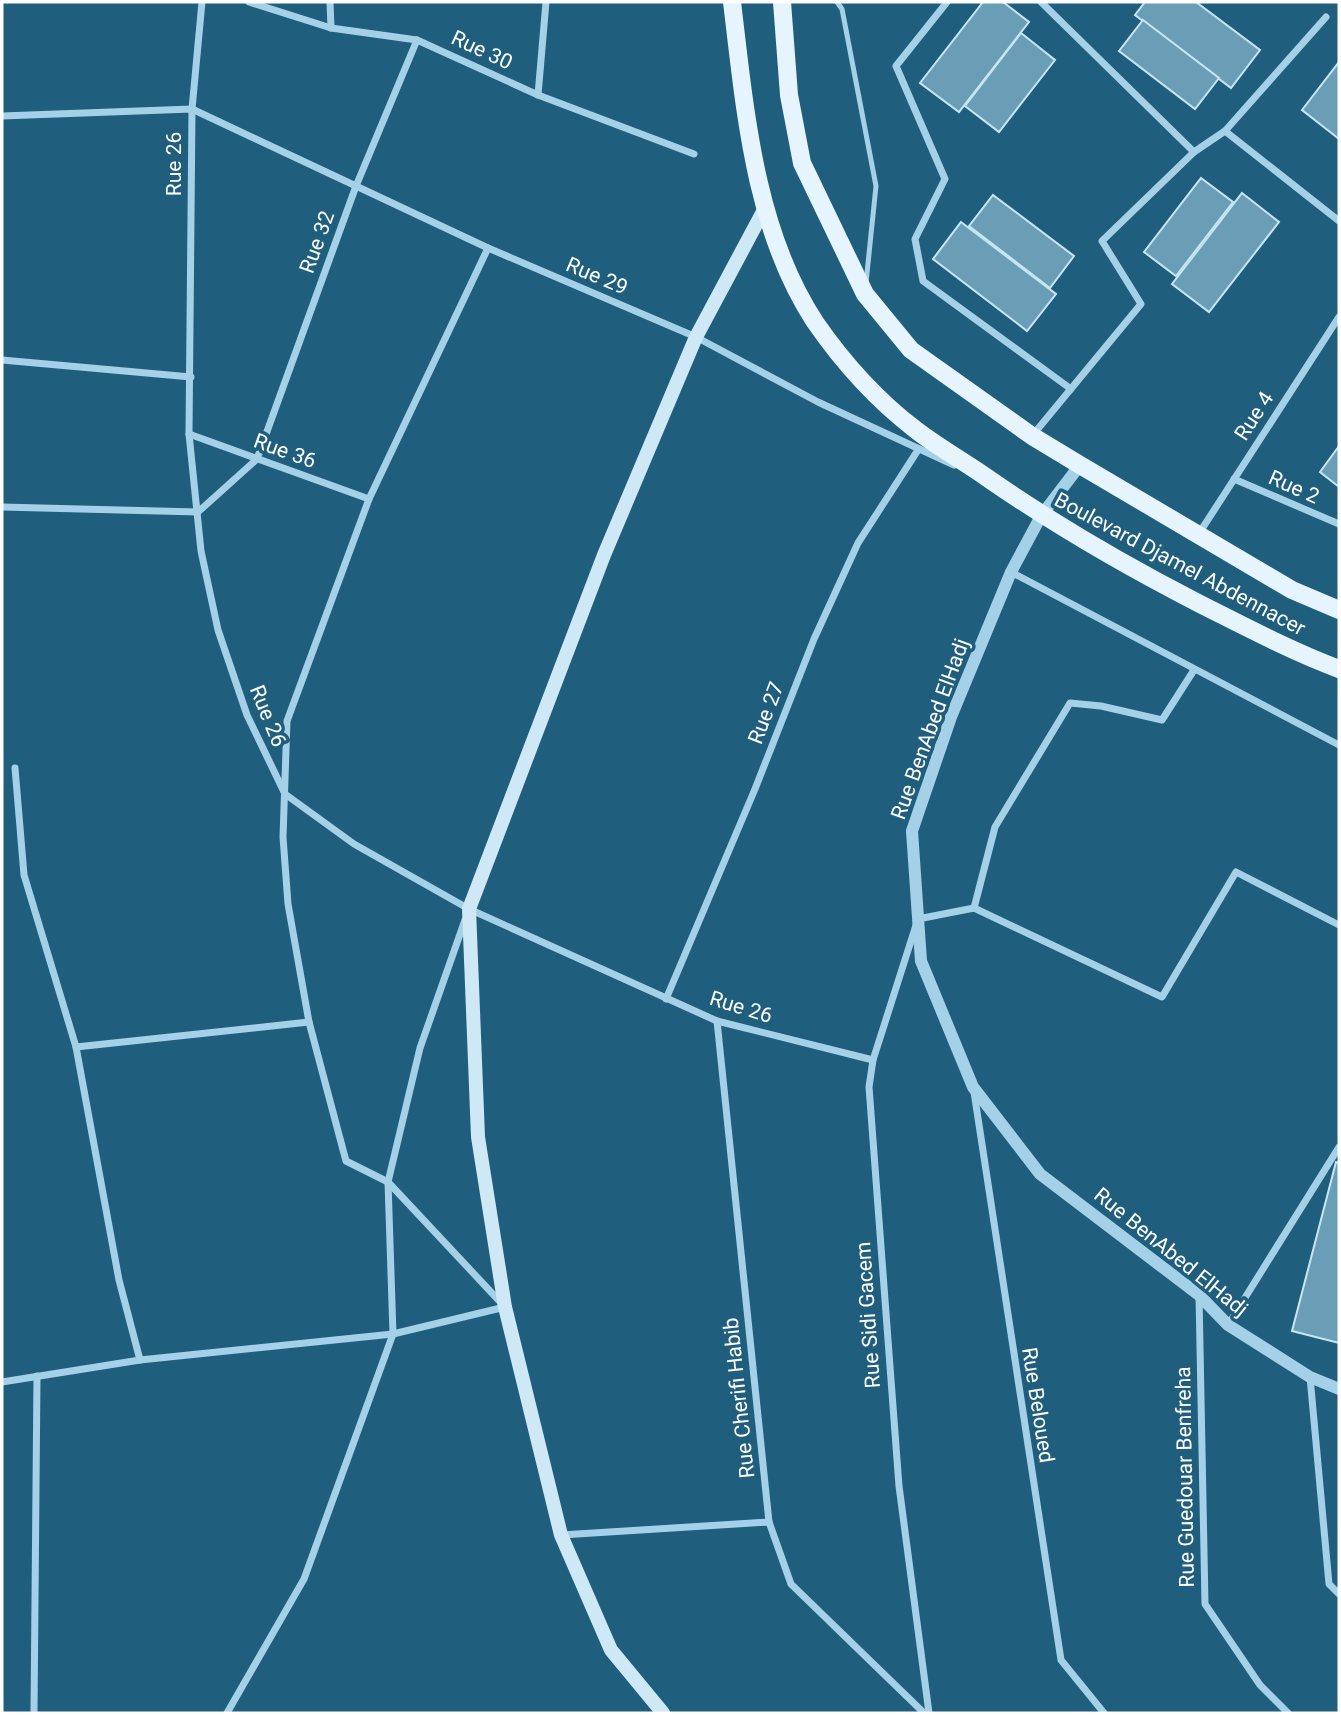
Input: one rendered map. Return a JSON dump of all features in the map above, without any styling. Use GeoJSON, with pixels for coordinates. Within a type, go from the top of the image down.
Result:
{"type":"FeatureCollection","features":[{"type":"Feature","properties":{"kind":"main road","name":"Boulevard Djamel Abdennacer"},"geometry":{"type":"LineString","coordinates":[[732,2],[747,128],[766,206],[788,269],[809,311],[852,370],[915,430],[1041,516],[1174,591],[1302,655],[1339,668]]}},
{"type":"Feature","properties":{"kind":"main road","name":"Boulevard Djamel Abdennacer"},"geometry":{"type":"LineString","coordinates":[[782,2],[789,95],[802,163],[865,293],[911,350],[1032,436],[1292,590],[1339,610]]}},
{"type":"Feature","properties":{"kind":"main road"},"geometry":{"type":"LineString","coordinates":[[663,1713],[611,1650],[561,1535],[505,1307],[478,1137],[469,909],[604,555],[695,337],[766,206]]}},
{"type":"Feature","properties":{"kind":"street","name":"Rue 26"},"geometry":{"type":"LineString","coordinates":[[202,2],[192,109],[189,434],[201,551],[218,630],[247,716],[285,794],[354,844],[469,909],[666,999],[718,1021],[873,1060]]}},
{"type":"Feature","properties":{"kind":"street","name":"Rue 30"},"geometry":{"type":"LineString","coordinates":[[249,2],[331,28],[417,40],[538,95],[694,154]]}},
{"type":"Feature","properties":{"kind":"street"},"geometry":{"type":"LineString","coordinates":[[330,2],[331,28]]}},
{"type":"Feature","properties":{"kind":"street"},"geometry":{"type":"LineString","coordinates":[[538,95],[546,2]]}},
{"type":"Feature","properties":{"kind":"street"},"geometry":{"type":"LineString","coordinates":[[947,2],[896,66],[945,179],[915,239],[923,281],[1071,389]]}},
{"type":"Feature","properties":{"kind":"street"},"geometry":{"type":"LineString","coordinates":[[1041,2],[1194,152]]}},
{"type":"Feature","properties":{"kind":"street"},"geometry":{"type":"LineString","coordinates":[[1032,436],[1141,304],[1102,241],[1194,152],[1225,131],[1326,18]]}},
{"type":"Feature","properties":{"kind":"street","name":"Rue 32"},"geometry":{"type":"LineString","coordinates":[[257,459],[356,186],[417,40]]}},
{"type":"Feature","properties":{"kind":"street"},"geometry":{"type":"LineString","coordinates":[[2,116],[192,109]]}},
{"type":"Feature","properties":{"kind":"street","name":"Rue 29"},"geometry":{"type":"LineString","coordinates":[[192,109],[488,248],[695,337],[918,450],[987,478]]}},
{"type":"Feature","properties":{"kind":"street"},"geometry":{"type":"LineString","coordinates":[[1225,131],[1339,221]]}},
{"type":"Feature","properties":{"kind":"street"},"geometry":{"type":"LineString","coordinates":[[2,1382],[140,1360],[393,1334],[505,1307],[388,1182],[346,1161],[309,1022],[288,904],[283,837],[287,721],[369,499],[488,248]]}},
{"type":"Feature","properties":{"kind":"street","name":"Rue 4"},"geometry":{"type":"LineString","coordinates":[[1198,535],[1339,317]]}},
{"type":"Feature","properties":{"kind":"street"},"geometry":{"type":"LineString","coordinates":[[2,360],[191,377]]}},
{"type":"Feature","properties":{"kind":"street","name":"Rue 36"},"geometry":{"type":"LineString","coordinates":[[189,434],[369,499]]}},
{"type":"Feature","properties":{"kind":"street","name":"Rue 27"},"geometry":{"type":"LineString","coordinates":[[666,999],[841,579],[858,543],[918,450]]}},
{"type":"Feature","properties":{"kind":"street"},"geometry":{"type":"LineString","coordinates":[[2,507],[198,512],[257,459]]}},
{"type":"Feature","properties":{"kind":"street","name":"Rue BenAbed ElHadj"},"geometry":{"type":"LineString","coordinates":[[1080,465],[1041,516],[1011,572],[951,717],[912,831],[921,961],[973,1087],[1040,1174],[1199,1295],[1228,1325],[1310,1377],[1339,1389]]}},
{"type":"Feature","properties":{"kind":"street","name":"Rue 2"},"geometry":{"type":"LineString","coordinates":[[1234,479],[1339,524]]}},
{"type":"Feature","properties":{"kind":"street"},"geometry":{"type":"LineString","coordinates":[[1011,572],[1339,745]]}},
{"type":"Feature","properties":{"kind":"street"},"geometry":{"type":"LineString","coordinates":[[974,908],[995,827],[1070,703],[1101,706],[1162,720],[1194,670]]}},
{"type":"Feature","properties":{"kind":"street"},"geometry":{"type":"LineString","coordinates":[[15,768],[23,875],[76,1047],[119,1280],[140,1360]]}},
{"type":"Feature","properties":{"kind":"street"},"geometry":{"type":"LineString","coordinates":[[918,919],[974,908],[1162,997],[1236,872],[1339,925]]}},
{"type":"Feature","properties":{"kind":"street"},"geometry":{"type":"LineString","coordinates":[[227,1713],[304,1579],[393,1334],[388,1182],[420,1048],[469,909]]}},
{"type":"Feature","properties":{"kind":"street","name":"Rue Sidi Gacem"},"geometry":{"type":"LineString","coordinates":[[918,919],[873,1060],[869,1087],[899,1486],[926,1713]]}},
{"type":"Feature","properties":{"kind":"street","name":"Rue Cherifi Habib"},"geometry":{"type":"LineString","coordinates":[[718,1021],[769,1522],[791,1584],[926,1713]]}},
{"type":"Feature","properties":{"kind":"street"},"geometry":{"type":"LineString","coordinates":[[76,1047],[309,1022]]}},
{"type":"Feature","properties":{"kind":"street","name":"Rue Beloued"},"geometry":{"type":"LineString","coordinates":[[973,1087],[1061,1660],[1104,1713]]}},
{"type":"Feature","properties":{"kind":"street"},"geometry":{"type":"LineString","coordinates":[[1228,1325],[1339,1147]]}},
{"type":"Feature","properties":{"kind":"street","name":"Rue Guedouar Benfreha"},"geometry":{"type":"LineString","coordinates":[[1199,1295],[1205,1604],[1260,1685],[1288,1713]]}},
{"type":"Feature","properties":{"kind":"street"},"geometry":{"type":"LineString","coordinates":[[34,1713],[37,1376]]}},
{"type":"Feature","properties":{"kind":"street"},"geometry":{"type":"LineString","coordinates":[[1310,1377],[1329,1584],[1339,1594]]}},
{"type":"Feature","properties":{"kind":"street"},"geometry":{"type":"LineString","coordinates":[[561,1535],[769,1522]]}},
{"type":"Feature","properties":{"kind":"lane"},"geometry":{"type":"LineString","coordinates":[[837,2],[842,9],[876,186],[865,293]]}},
{"type":"Feature","properties":{"kind":"building"},"geometry":{"type":"Polygon","coordinates":[[[983,2],[1003,2],[1029,22],[959,112],[920,83],[983,2]]]}},
{"type":"Feature","properties":{"kind":"building"},"geometry":{"type":"Polygon","coordinates":[[[1145,2],[1196,2],[1260,50],[1231,88],[1135,15],[1145,2]]]}},
{"type":"Feature","properties":{"kind":"building"},"geometry":{"type":"Polygon","coordinates":[[[1143,20],[1219,78],[1195,109],[1119,51],[1143,20]]]}},
{"type":"Feature","properties":{"kind":"building"},"geometry":{"type":"Polygon","coordinates":[[[1021,33],[1055,60],[999,132],[965,106],[1021,33]]]}},
{"type":"Feature","properties":{"kind":"building"},"geometry":{"type":"Polygon","coordinates":[[[1339,62],[1339,139],[1302,110],[1339,62]]]}},
{"type":"Feature","properties":{"kind":"building"},"geometry":{"type":"Polygon","coordinates":[[[1201,178],[1233,202],[1176,276],[1144,252],[1201,178]]]}},
{"type":"Feature","properties":{"kind":"building"},"geometry":{"type":"Polygon","coordinates":[[[1242,193],[1279,222],[1209,312],[1172,284],[1242,193]]]}},
{"type":"Feature","properties":{"kind":"building"},"geometry":{"type":"Polygon","coordinates":[[[993,195],[1074,256],[1050,288],[969,226],[993,195]]]}},
{"type":"Feature","properties":{"kind":"building"},"geometry":{"type":"Polygon","coordinates":[[[961,222],[1056,294],[1027,331],[933,259],[961,222]]]}},
{"type":"Feature","properties":{"kind":"building"},"geometry":{"type":"Polygon","coordinates":[[[1339,446],[1339,487],[1320,472],[1339,446]]]}},
{"type":"Feature","properties":{"kind":"building"},"geometry":{"type":"Polygon","coordinates":[[[1336,1162],[1339,1163],[1339,1343],[1292,1331],[1336,1162]]]}}]}
